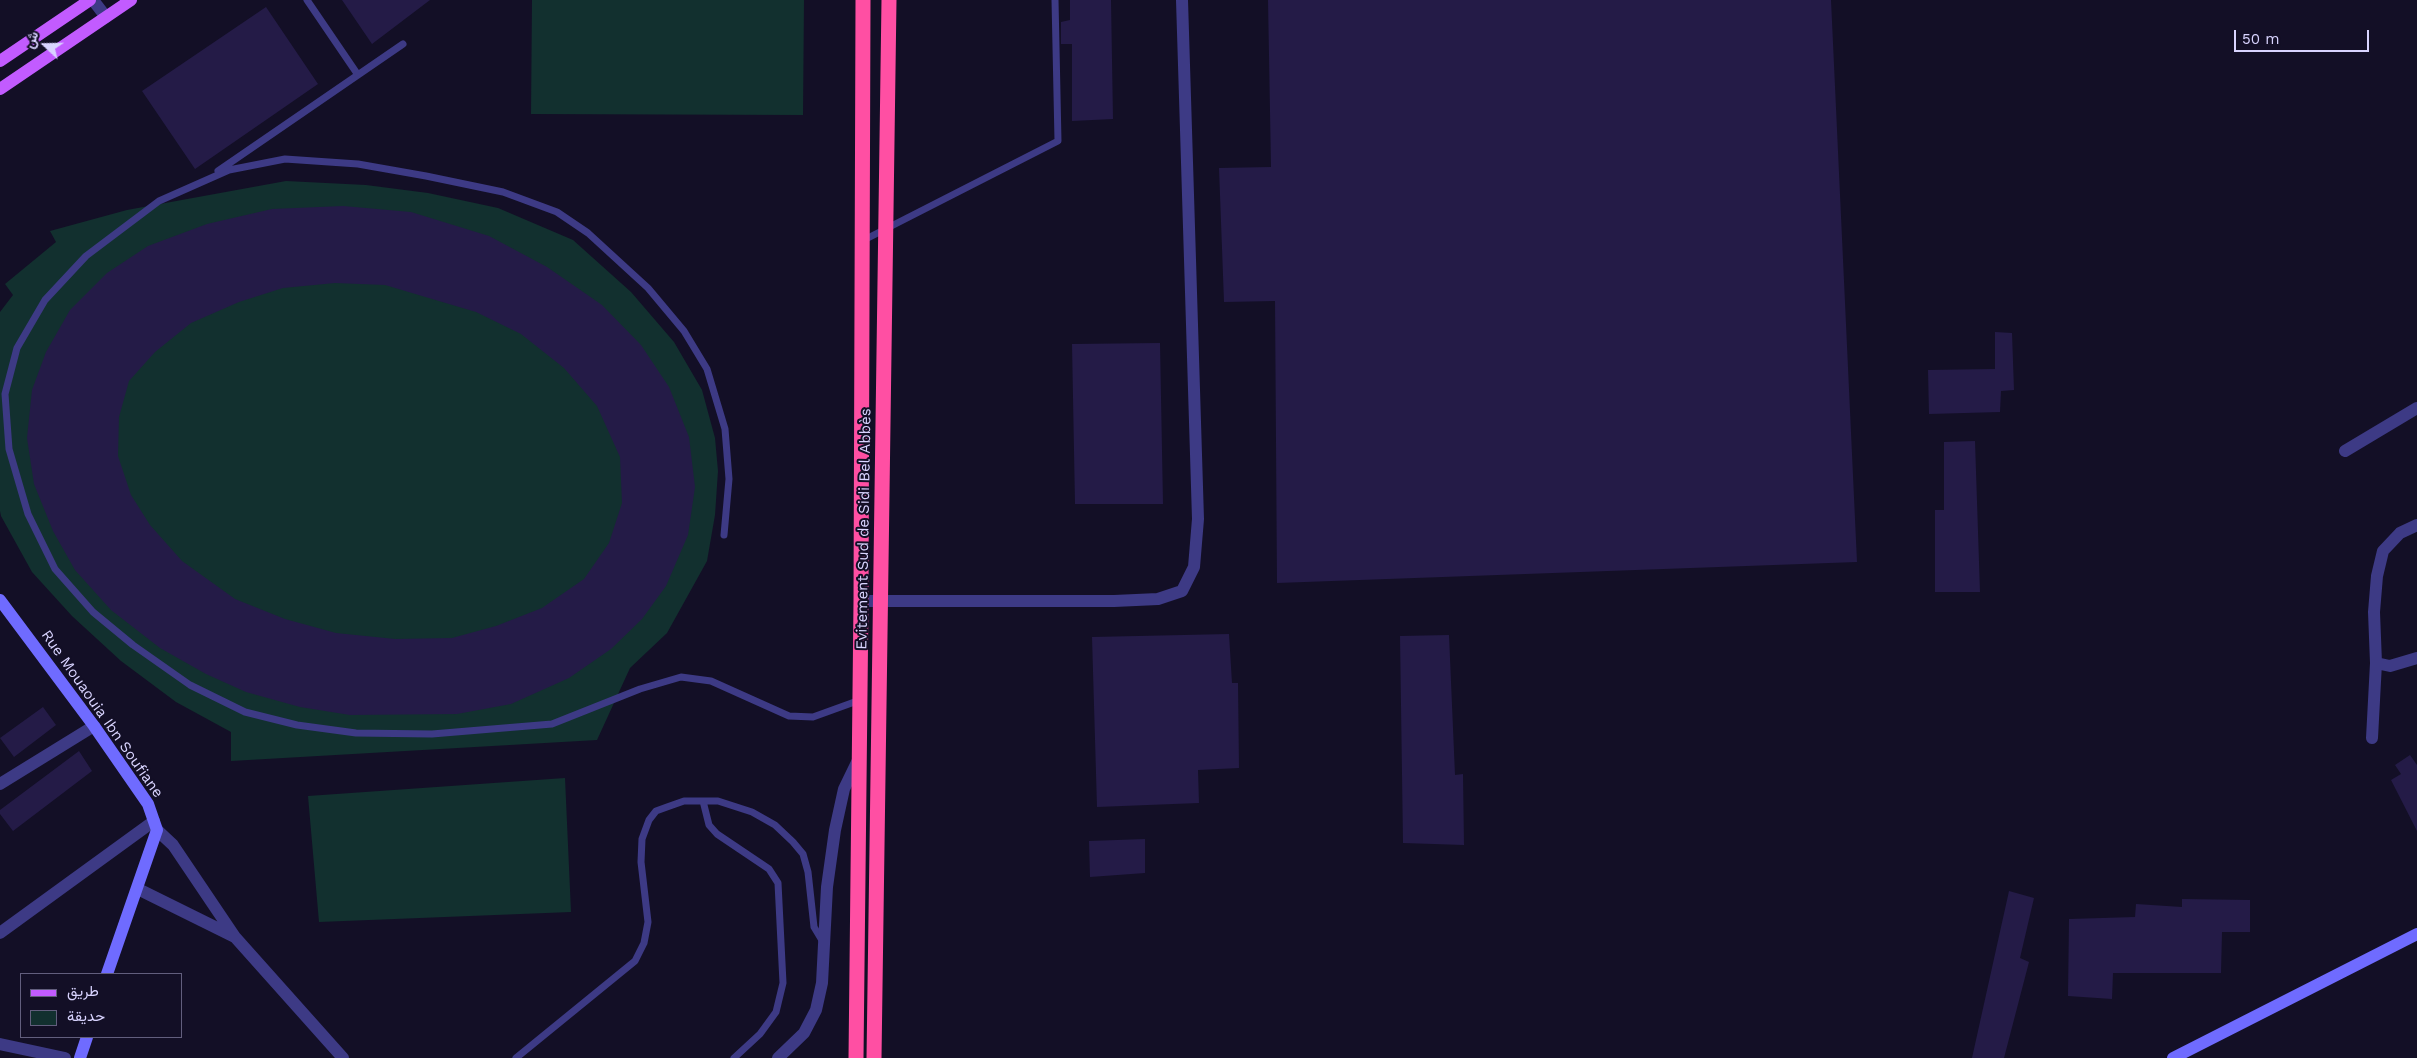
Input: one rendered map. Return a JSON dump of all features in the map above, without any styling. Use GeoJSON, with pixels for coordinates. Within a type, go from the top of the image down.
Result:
{"type":"FeatureCollection","features":[{"type":"Feature","properties":{"kind":"highway","name":"Evitement Sud de Sidi Bel Abbès"},"geometry":{"type":"LineString","coordinates":[[856,1058],[861,601],[863,0]]}},
{"type":"Feature","properties":{"kind":"highway","name":"Evitement Sud de Sidi Bel Abbès"},"geometry":{"type":"LineString","coordinates":[[874,1058],[889,0]]}},
{"type":"Feature","properties":{"kind":"highway"},"geometry":{"type":"LineString","coordinates":[[860,720],[879,719]]}},
{"type":"Feature","properties":{"kind":"highway"},"geometry":{"type":"LineString","coordinates":[[860,739],[869,742],[879,740]]}},
{"type":"Feature","properties":{"kind":"main road"},"geometry":{"type":"LineString","coordinates":[[0,61],[92,0]]}},
{"type":"Feature","properties":{"kind":"main road"},"geometry":{"type":"LineString","coordinates":[[0,89],[131,0]]}},
{"type":"Feature","properties":{"kind":"street"},"geometry":{"type":"LineString","coordinates":[[92,0],[106,17]]}},
{"type":"Feature","properties":{"kind":"street"},"geometry":{"type":"LineString","coordinates":[[861,601],[1114,601],[1158,598],[1182,591],[1194,567],[1198,520],[1198,468],[1182,0]]}},
{"type":"Feature","properties":{"kind":"street"},"geometry":{"type":"LineString","coordinates":[[2345,451],[2417,408]]}},
{"type":"Feature","properties":{"kind":"street"},"geometry":{"type":"LineString","coordinates":[[2372,738],[2376,663],[2374,612],[2377,576],[2383,551],[2400,533],[2417,525]]}},
{"type":"Feature","properties":{"kind":"street","name":"Rue Mouaouia Ibn Soufiane"},"geometry":{"type":"LineString","coordinates":[[0,600],[94,726],[148,804],[155,825],[173,845],[235,937],[339,1057]]}},
{"type":"Feature","properties":{"kind":"street"},"geometry":{"type":"LineString","coordinates":[[2376,663],[2390,666],[2417,658]]}},
{"type":"Feature","properties":{"kind":"street"},"geometry":{"type":"LineString","coordinates":[[0,784],[94,726]]}},
{"type":"Feature","properties":{"kind":"street"},"geometry":{"type":"LineString","coordinates":[[778,1058],[804,1033],[816,1010],[822,983],[827,887],[834,830],[844,789],[859,758]]}},
{"type":"Feature","properties":{"kind":"street"},"geometry":{"type":"LineString","coordinates":[[107,973],[138,889],[155,825]]}},
{"type":"Feature","properties":{"kind":"street"},"geometry":{"type":"LineString","coordinates":[[0,933],[155,825]]}},
{"type":"Feature","properties":{"kind":"street"},"geometry":{"type":"LineString","coordinates":[[138,889],[235,937]]}},
{"type":"Feature","properties":{"kind":"street"},"geometry":{"type":"LineString","coordinates":[[2173,1058],[2417,934]]}},
{"type":"Feature","properties":{"kind":"street"},"geometry":{"type":"LineString","coordinates":[[80,1058],[87,1038]]}},
{"type":"Feature","properties":{"kind":"street"},"geometry":{"type":"LineString","coordinates":[[0,1044],[65,1058]]}},
{"type":"Feature","properties":{"kind":"lane"},"geometry":{"type":"LineString","coordinates":[[307,0],[358,74]]}},
{"type":"Feature","properties":{"kind":"lane"},"geometry":{"type":"LineString","coordinates":[[862,241],[1058,142],[1055,0]]}},
{"type":"Feature","properties":{"kind":"lane"},"geometry":{"type":"LineString","coordinates":[[203,182],[403,44]]}},
{"type":"Feature","properties":{"kind":"lane"},"geometry":{"type":"LineString","coordinates":[[724,536],[729,479],[726,429],[707,369],[684,331],[648,288],[588,233],[557,212],[503,192],[358,164],[285,158],[229,170],[159,201],[86,256],[45,300],[17,348],[5,394],[12,458],[28,514],[55,569],[93,612],[133,646],[190,685],[244,712],[297,725],[356,733],[432,734],[552,724],[640,689],[681,678],[710,681],[789,716],[813,717],[860,700]]}},
{"type":"Feature","properties":{"kind":"lane"},"geometry":{"type":"LineString","coordinates":[[516,1058],[635,961],[644,943],[647,931],[646,894],[641,862],[642,839],[649,820],[656,811],[684,801],[718,801],[752,812],[774,825],[803,854],[808,872],[810,904],[814,926],[824,945]]}},
{"type":"Feature","properties":{"kind":"lane"},"geometry":{"type":"LineString","coordinates":[[703,801],[709,825],[717,834],[769,869],[778,882],[783,983],[776,1012],[760,1034],[734,1058]]}},
{"type":"Feature","properties":{"kind":"green space"},"geometry":{"type":"Polygon","coordinates":[[[532,0],[804,0],[803,115],[531,114],[532,0]]]}},
{"type":"Feature","properties":{"kind":"green space"},"geometry":{"type":"Polygon","coordinates":[[[286,181],[366,185],[428,193],[498,208],[573,240],[631,292],[674,342],[702,390],[715,438],[718,471],[715,515],[707,561],[667,633],[630,668],[597,740],[231,761],[231,732],[176,702],[121,661],[72,616],[32,572],[0,511],[0,312],[13,295],[5,284],[56,242],[50,231],[127,210],[286,181]]]}},
{"type":"Feature","properties":{"kind":"green space"},"geometry":{"type":"Polygon","coordinates":[[[565,778],[571,912],[319,922],[308,796],[565,778]]]}},
{"type":"Feature","properties":{"kind":"building"},"geometry":{"type":"Polygon","coordinates":[[[342,0],[430,0],[372,44],[342,0]]]}},
{"type":"Feature","properties":{"kind":"building"},"geometry":{"type":"Polygon","coordinates":[[[1070,0],[1111,0],[1113,119],[1072,121],[1072,44],[1061,44],[1061,22],[1070,20],[1070,0]]]}},
{"type":"Feature","properties":{"kind":"building"},"geometry":{"type":"Polygon","coordinates":[[[1268,0],[1831,0],[1857,562],[1277,583],[1275,301],[1224,302],[1219,168],[1271,167],[1268,0]]]}},
{"type":"Feature","properties":{"kind":"building"},"geometry":{"type":"Polygon","coordinates":[[[266,7],[318,84],[195,169],[142,91],[266,7]]]}},
{"type":"Feature","properties":{"kind":"building"},"geometry":{"type":"Polygon","coordinates":[[[343,206],[411,212],[489,236],[547,267],[602,305],[641,345],[669,387],[689,437],[695,487],[688,535],[666,586],[642,619],[611,649],[569,678],[511,704],[457,714],[350,715],[300,707],[246,692],[206,674],[160,648],[111,610],[75,570],[53,531],[34,484],[27,438],[32,390],[46,352],[70,310],[107,273],[148,246],[207,224],[272,209],[343,206]],[[335,283],[283,288],[239,302],[191,323],[155,352],[129,381],[119,417],[118,456],[131,495],[150,525],[182,561],[235,599],[285,619],[336,633],[395,639],[452,638],[496,626],[542,608],[584,579],[609,543],[622,503],[620,457],[597,406],[564,368],[521,334],[476,312],[385,285],[335,283]]]}},
{"type":"Feature","properties":{"kind":"building"},"geometry":{"type":"Polygon","coordinates":[[[1995,332],[2012,333],[2014,390],[2001,391],[2000,412],[1929,414],[1928,370],[1995,369],[1995,332]]]}},
{"type":"Feature","properties":{"kind":"building"},"geometry":{"type":"Polygon","coordinates":[[[1160,343],[1163,504],[1075,504],[1072,344],[1160,343]]]}},
{"type":"Feature","properties":{"kind":"building"},"geometry":{"type":"Polygon","coordinates":[[[1975,441],[1980,592],[1935,592],[1935,510],[1944,510],[1944,442],[1975,441]]]}},
{"type":"Feature","properties":{"kind":"building"},"geometry":{"type":"Polygon","coordinates":[[[1229,634],[1232,683],[1238,683],[1239,768],[1198,770],[1199,803],[1097,807],[1092,637],[1229,634]]]}},
{"type":"Feature","properties":{"kind":"building"},"geometry":{"type":"Polygon","coordinates":[[[1449,635],[1455,775],[1463,774],[1464,845],[1403,843],[1400,636],[1449,635]]]}},
{"type":"Feature","properties":{"kind":"building"},"geometry":{"type":"Polygon","coordinates":[[[43,707],[56,725],[14,757],[0,738],[43,707]]]}},
{"type":"Feature","properties":{"kind":"building"},"geometry":{"type":"Polygon","coordinates":[[[79,751],[92,771],[13,831],[0,814],[0,810],[79,751]]]}},
{"type":"Feature","properties":{"kind":"building"},"geometry":{"type":"Polygon","coordinates":[[[2410,755],[2417,765],[2417,831],[2391,780],[2401,774],[2395,765],[2410,755]]]}},
{"type":"Feature","properties":{"kind":"building"},"geometry":{"type":"Polygon","coordinates":[[[1145,839],[1145,873],[1090,877],[1089,841],[1145,839]]]}},
{"type":"Feature","properties":{"kind":"building"},"geometry":{"type":"Polygon","coordinates":[[[2009,891],[2034,898],[2020,958],[2029,962],[2004,1058],[1972,1058],[2009,891]]]}},
{"type":"Feature","properties":{"kind":"building"},"geometry":{"type":"Polygon","coordinates":[[[2182,899],[2250,900],[2250,932],[2222,932],[2221,973],[2113,973],[2112,999],[2068,996],[2069,919],[2135,917],[2136,904],[2182,907],[2182,899]]]}}]}
